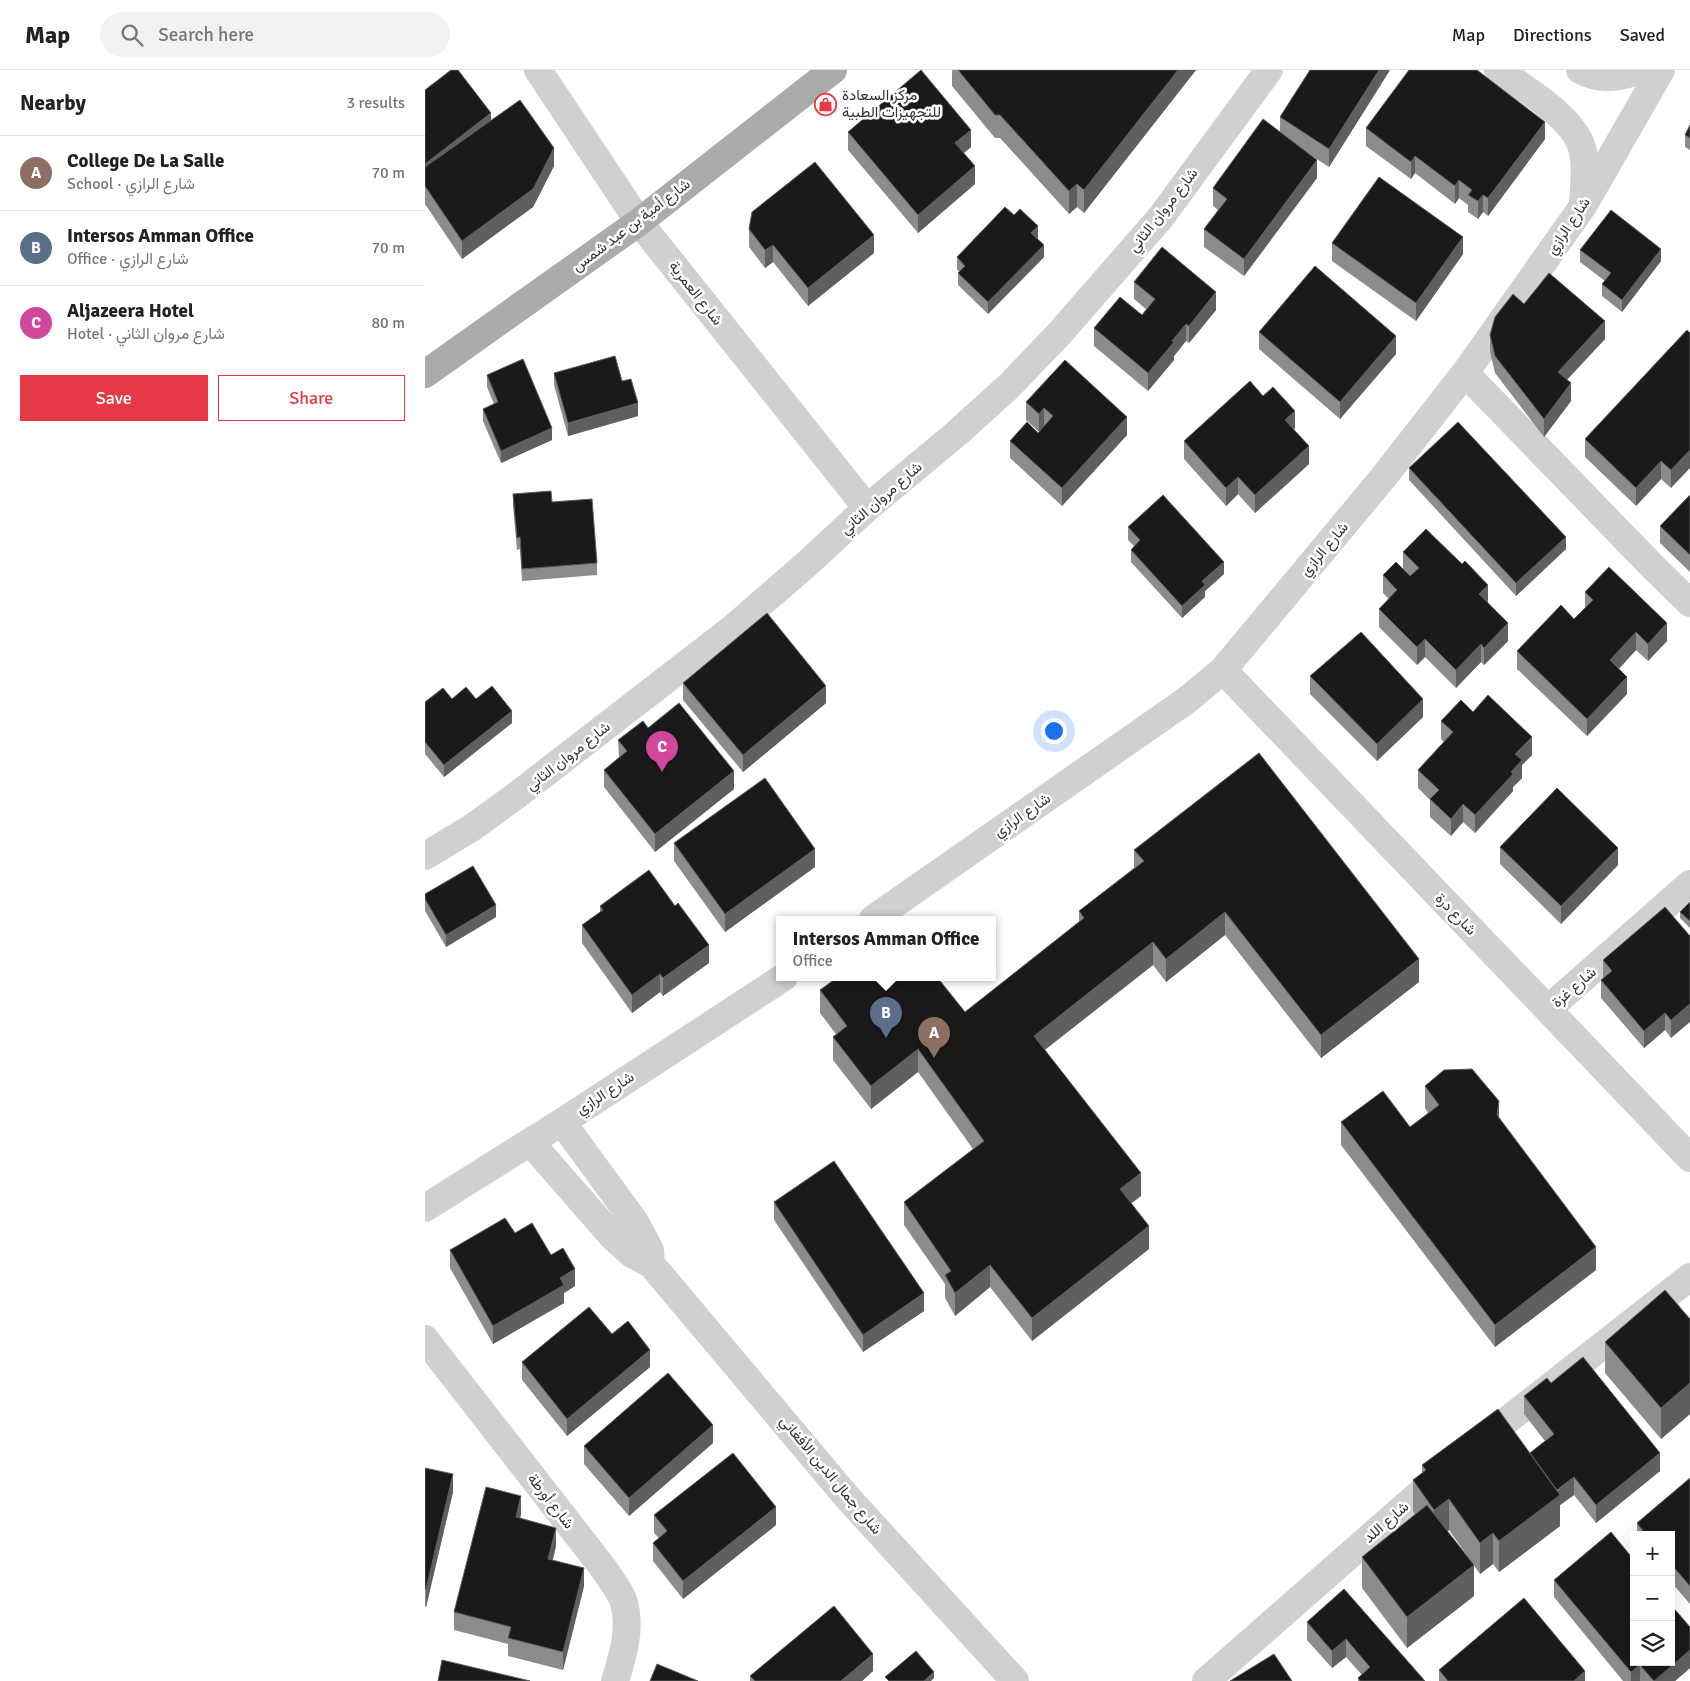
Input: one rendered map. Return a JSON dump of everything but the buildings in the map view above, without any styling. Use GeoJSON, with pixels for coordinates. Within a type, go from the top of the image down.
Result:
{"type":"FeatureCollection","features":[{"type":"Feature","properties":{"kind":"main road","name":"شارع أمية بن عبد شمس"},"geometry":{"type":"LineString","coordinates":[[425,374],[639,222],[833,70]]}},
{"type":"Feature","properties":{"kind":"street","name":"شارع العمرية"},"geometry":{"type":"LineString","coordinates":[[538,70],[639,222],[867,508]]}},
{"type":"Feature","properties":{"kind":"street","name":"شارع مروان الثاني"},"geometry":{"type":"LineString","coordinates":[[425,856],[473,827],[510,801],[733,628],[809,562],[867,508],[956,434],[1008,387],[1053,340],[1161,217],[1269,70]]}},
{"type":"Feature","properties":{"kind":"street"},"geometry":{"type":"LineString","coordinates":[[1498,70],[1550,106],[1573,131],[1582,148],[1584,173],[1583,206]]}},
{"type":"Feature","properties":{"kind":"street"},"geometry":{"type":"LineString","coordinates":[[1580,70],[1589,75],[1607,78],[1640,70]]}},
{"type":"Feature","properties":{"kind":"street","name":"شارع الرازي"},"geometry":{"type":"LineString","coordinates":[[877,916],[1187,700],[1223,670],[1383,479],[1465,374],[1583,206],[1661,70]]}},
{"type":"Feature","properties":{"kind":"street"},"geometry":{"type":"LineString","coordinates":[[1465,374],[1690,603]]}},
{"type":"Feature","properties":{"kind":"street","name":"شارع درة"},"geometry":{"type":"LineString","coordinates":[[1223,670],[1690,1158]]}},
{"type":"Feature","properties":{"kind":"street","name":"شارع غزة"},"geometry":{"type":"LineString","coordinates":[[1548,1009],[1690,884]]}},
{"type":"Feature","properties":{"kind":"street","name":"شارع الرازي"},"geometry":{"type":"LineString","coordinates":[[425,1208],[562,1122],[779,981]]}},
{"type":"Feature","properties":{"kind":"street","name":"شارع جمال الدين الأفغاني"},"geometry":{"type":"LineString","coordinates":[[562,1122],[635,1222],[650,1250],[651,1264]]}},
{"type":"Feature","properties":{"kind":"street","name":"شارع جمال الدين الأفغاني"},"geometry":{"type":"LineString","coordinates":[[530,1142],[613,1237],[633,1254],[651,1264],[847,1497],[1015,1681]]}},
{"type":"Feature","properties":{"kind":"street","name":"شارع اللد"},"geometry":{"type":"LineString","coordinates":[[1206,1681],[1409,1502],[1495,1430],[1690,1277]]}},
{"type":"Feature","properties":{"kind":"street","name":"شارع أورطة"},"geometry":{"type":"LineString","coordinates":[[425,1339],[604,1569],[623,1599],[627,1618],[626,1636],[615,1681]]}},
{"type":"Feature","properties":{"kind":"place","name":"مركز السعادة للتجهيزات الطبية"},"geometry":{"type":"Point","coordinates":[826,104]}},
{"type":"Feature","properties":{"kind":"place","name":"Aljazeera Hotel"},"geometry":{"type":"Point","coordinates":[662,772]}},
{"type":"Feature","properties":{"kind":"place","name":"Intersos Amman Office"},"geometry":{"type":"Point","coordinates":[886,1038]}},
{"type":"Feature","properties":{"kind":"place","name":"College De La Salle"},"geometry":{"type":"Point","coordinates":[934,1058]}}]}
